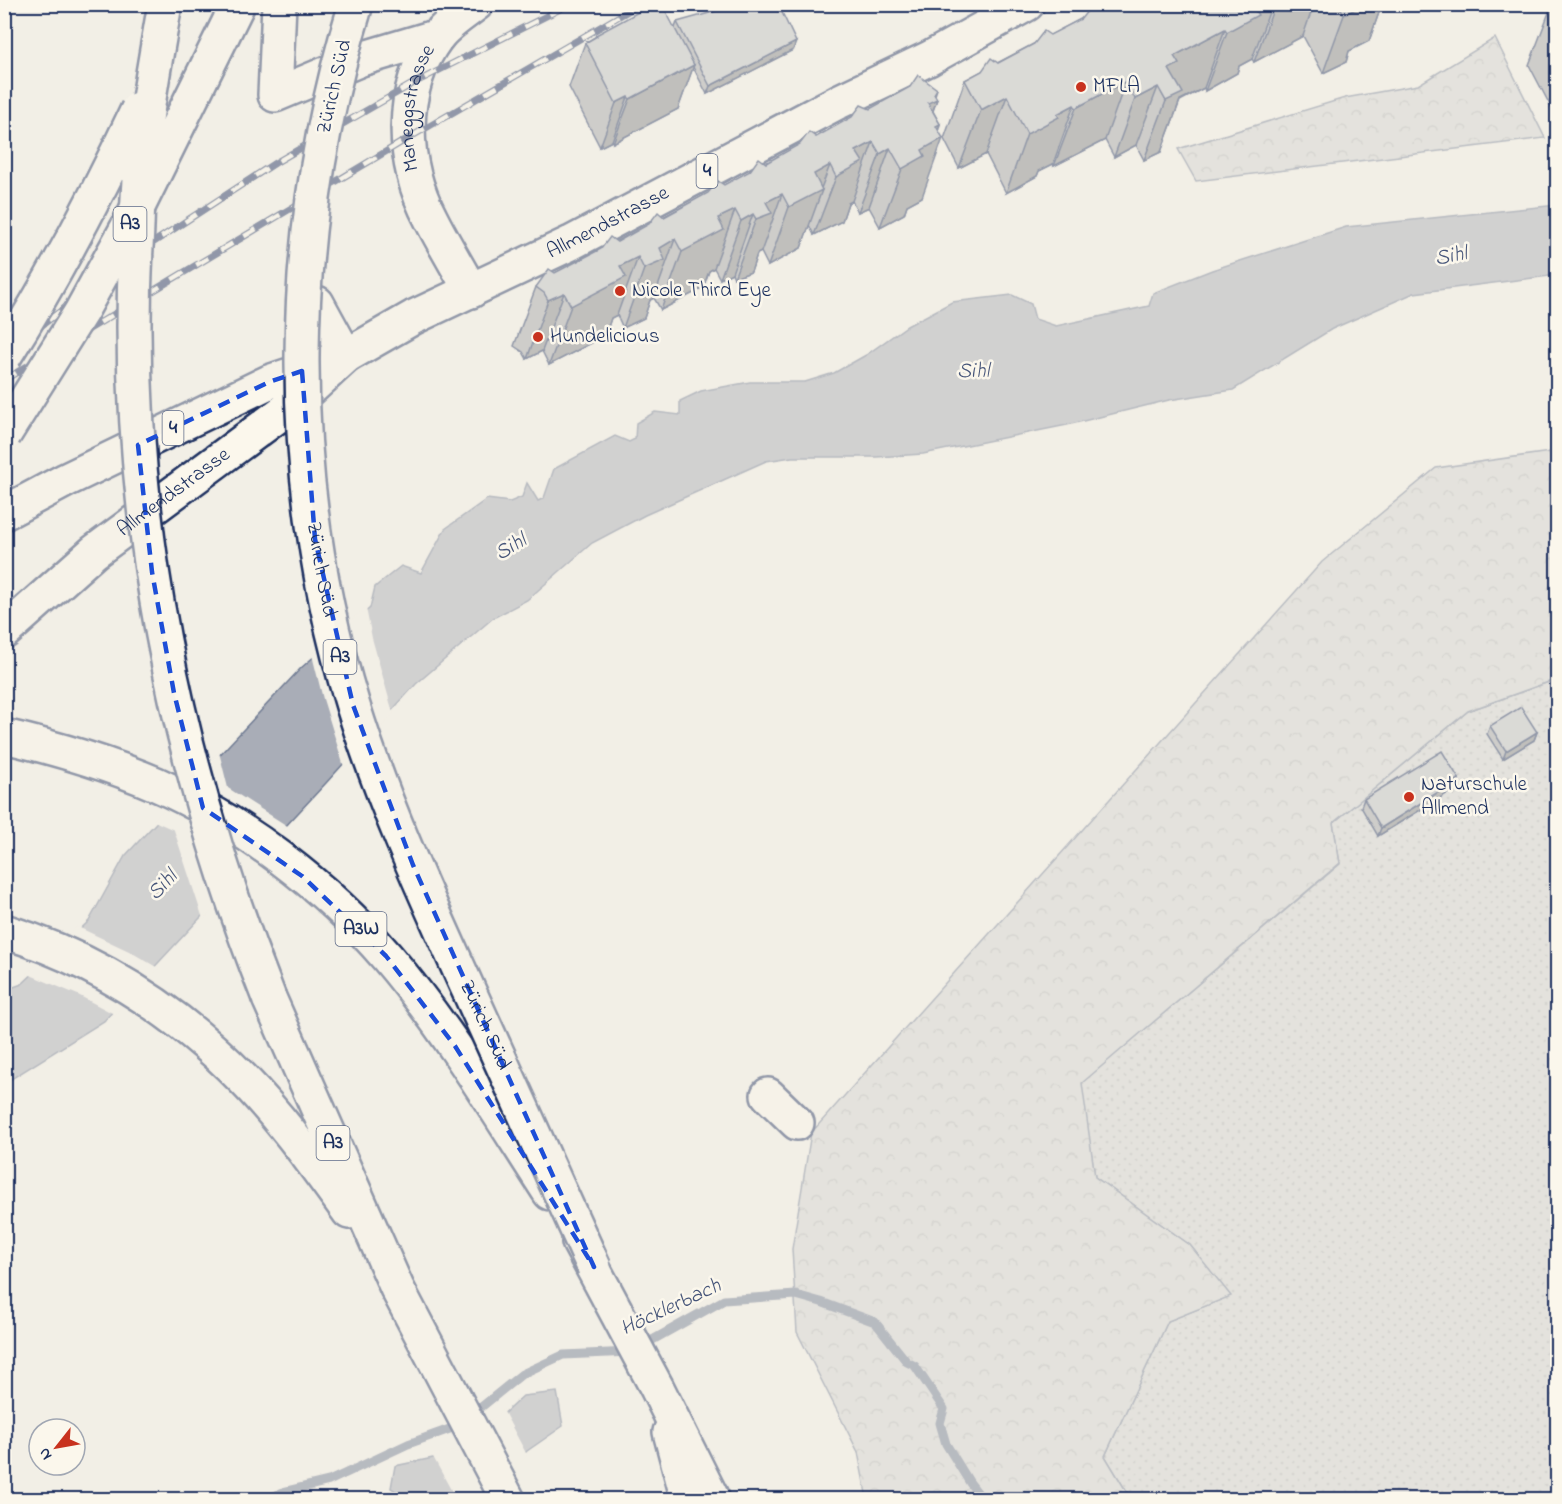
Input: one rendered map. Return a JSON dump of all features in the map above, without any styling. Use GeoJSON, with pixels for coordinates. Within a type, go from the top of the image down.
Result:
{"type":"FeatureCollection","features":[{"type":"Feature","properties":{"kind":"main road","name":"A3"},"geometry":{"type":"LineString","coordinates":[[165,4],[140,162],[134,327],[135,391],[141,483],[150,561],[174,693],[201,803],[246,940],[397,1288],[508,1500]]}},
{"type":"Feature","properties":{"kind":"main road"},"geometry":{"type":"LineString","coordinates":[[4,357],[67,250],[116,156],[187,4]]}},
{"type":"Feature","properties":{"kind":"main road","name":"A3"},"geometry":{"type":"LineString","coordinates":[[4,435],[81,312],[130,224],[238,4]]}},
{"type":"Feature","properties":{"kind":"main road"},"geometry":{"type":"LineString","coordinates":[[279,4],[275,95],[361,60],[438,36]]}},
{"type":"Feature","properties":{"kind":"main road","name":"Zürich Süd"},"geometry":{"type":"LineString","coordinates":[[356,4],[328,109],[313,194],[304,281],[302,367],[305,453],[317,549],[331,622],[353,705],[381,785],[413,865],[594,1268]]}},
{"type":"Feature","properties":{"kind":"main road","name":"Maneggstrasse"},"geometry":{"type":"LineString","coordinates":[[471,291],[427,210],[410,162],[407,139],[408,112],[420,66],[438,36],[476,4]]}},
{"type":"Feature","properties":{"kind":"main road","name":"Allmendstrasse"},"geometry":{"type":"LineString","coordinates":[[4,513],[66,480],[269,382],[346,356],[414,317],[571,243],[828,108],[930,58],[1027,4]]}},
{"type":"Feature","properties":{"kind":"main road"},"geometry":{"type":"LineString","coordinates":[[317,303],[346,356]]}},
{"type":"Feature","properties":{"kind":"main road","name":"Allmendstrasse"},"geometry":{"type":"LineString","coordinates":[[4,632],[94,552],[295,403],[346,356]]}},
{"type":"Feature","properties":{"kind":"main road","name":"A3W"},"geometry":{"type":"LineString","coordinates":[[4,736],[82,757],[156,784],[186,799],[242,832],[302,876],[333,903],[386,956],[436,1020],[554,1200],[594,1268]]}},
{"type":"Feature","properties":{"kind":"main road","name":"A3"},"geometry":{"type":"LineString","coordinates":[[4,931],[53,949],[102,972],[165,1009],[188,1028],[244,1080],[277,1118],[356,1222],[397,1288]]}},
{"type":"Feature","properties":{"kind":"main road"},"geometry":{"type":"LineString","coordinates":[[768,1095],[797,1123]]}},
{"type":"Feature","properties":{"kind":"main road","name":"A3"},"geometry":{"type":"LineString","coordinates":[[594,1268],[713,1500]]}},
{"type":"Feature","properties":{"kind":"main road"},"geometry":{"type":"LineString","coordinates":[[657,1388],[688,1500]]}},
{"type":"Feature","properties":{"kind":"main road"},"geometry":{"type":"LineString","coordinates":[[486,1459],[514,1500]]}},
{"type":"Feature","properties":{"kind":"highlighted area"},"geometry":{"type":"Polygon","coordinates":[[[302,371],[315,539],[353,705],[413,865],[594,1267],[455,1046],[386,956],[302,876],[203,808],[174,693],[152,572],[138,445],[269,382],[302,371]]]}},
{"type":"Feature","properties":{"kind":"green space"},"geometry":{"type":"Polygon","coordinates":[[[1495,38],[1545,138],[1196,181],[1178,149],[1345,98],[1418,85],[1495,38]]]}},
{"type":"Feature","properties":{"kind":"green space"},"geometry":{"type":"Polygon","coordinates":[[[1557,451],[1557,679],[1468,711],[1333,823],[1340,863],[1082,1083],[1095,1177],[1190,1245],[1231,1296],[1168,1321],[1105,1456],[1131,1499],[867,1499],[858,1452],[797,1332],[792,1249],[811,1133],[1322,562],[1436,468],[1557,451]]]}},
{"type":"Feature","properties":{"kind":"green space"},"geometry":{"type":"Polygon","coordinates":[[[1557,679],[1557,1499],[1131,1499],[1105,1456],[1168,1321],[1230,1296],[1190,1245],[1095,1177],[1081,1083],[1340,864],[1333,823],[1468,711],[1557,679]]]}},
{"type":"Feature","properties":{"kind":"water","name":"Sihl"},"geometry":{"type":"Polygon","coordinates":[[[1557,205],[1557,275],[1414,293],[1332,329],[1233,390],[1169,400],[1067,425],[923,454],[876,457],[792,457],[766,461],[645,515],[592,543],[527,600],[493,618],[416,684],[104,1021],[5,1083],[5,990],[22,984],[89,921],[125,856],[301,668],[370,608],[375,587],[401,566],[421,573],[445,529],[487,499],[510,502],[522,497],[527,483],[538,501],[544,498],[554,469],[615,436],[629,442],[635,439],[636,423],[655,412],[680,415],[680,401],[701,391],[750,382],[805,382],[834,373],[866,355],[907,326],[952,302],[1012,295],[1031,304],[1035,319],[1056,326],[1149,306],[1153,293],[1212,270],[1346,227],[1557,205]]]}},
{"type":"Feature","properties":{"kind":"water"},"geometry":{"type":"Polygon","coordinates":[[[557,1392],[563,1426],[527,1451],[503,1475],[468,1499],[408,1499],[391,1488],[395,1466],[459,1455],[523,1396],[557,1392]]]}},
{"type":"Feature","properties":{"kind":"pier"},"geometry":{"type":"Polygon","coordinates":[[[366,608],[393,713],[344,767],[312,655],[366,608]]]}},
{"type":"Feature","properties":{"kind":"pier"},"geometry":{"type":"Polygon","coordinates":[[[219,752],[228,788],[289,827],[203,919],[174,830],[154,821],[219,752]]]}},
{"type":"Feature","properties":{"kind":"pier"},"geometry":{"type":"Polygon","coordinates":[[[78,927],[129,951],[158,968],[114,1014],[78,995],[28,974],[78,927]]]}},
{"type":"Feature","properties":{"kind":"pier"},"geometry":{"type":"Polygon","coordinates":[[[503,1410],[527,1455],[505,1477],[474,1500],[456,1499],[432,1455],[458,1452],[503,1410]]]}},
{"type":"Feature","properties":{"kind":"building"},"geometry":{"type":"Polygon","coordinates":[[[653,4],[662,4],[694,65],[630,99],[628,97],[616,103],[585,43],[653,4]]]}},
{"type":"Feature","properties":{"kind":"building"},"geometry":{"type":"Polygon","coordinates":[[[742,4],[778,4],[796,42],[710,86],[677,22],[742,4]]]}},
{"type":"Feature","properties":{"kind":"building"},"geometry":{"type":"Polygon","coordinates":[[[1109,4],[1266,4],[1255,10],[1258,15],[1227,32],[1225,29],[1174,56],[1179,64],[1169,69],[1183,93],[1166,101],[1158,87],[1135,99],[1126,81],[1076,108],[1074,105],[1057,114],[1059,117],[1027,134],[1007,96],[981,110],[965,80],[982,71],[991,58],[998,63],[1034,44],[1044,31],[1050,35],[1081,19],[1091,6],[1097,11],[1109,4]]]}},
{"type":"Feature","properties":{"kind":"building"},"geometry":{"type":"Polygon","coordinates":[[[1339,4],[1364,4],[1344,15],[1339,4]]]}},
{"type":"Feature","properties":{"kind":"building"},"geometry":{"type":"Polygon","coordinates":[[[1557,4],[1557,20],[1551,7],[1557,4]]]}},
{"type":"Feature","properties":{"kind":"building"},"geometry":{"type":"Polygon","coordinates":[[[918,75],[937,89],[934,94],[937,99],[928,103],[940,124],[936,126],[943,138],[922,150],[925,156],[902,169],[890,148],[880,154],[873,142],[856,151],[863,162],[836,177],[830,165],[814,174],[822,190],[789,207],[782,194],[766,202],[772,213],[756,219],[753,214],[741,221],[735,210],[718,218],[724,230],[682,252],[675,239],[660,248],[665,260],[644,269],[638,257],[620,266],[626,277],[571,306],[564,293],[548,300],[544,293],[536,287],[549,269],[555,273],[601,249],[610,237],[617,242],[649,224],[658,212],[664,217],[708,193],[718,181],[724,185],[750,171],[759,158],[766,163],[800,144],[809,132],[816,137],[852,117],[861,105],[870,109],[910,87],[918,75]]]}},
{"type":"Feature","properties":{"kind":"building"},"geometry":{"type":"Polygon","coordinates":[[[1521,707],[1537,732],[1506,751],[1490,726],[1521,707]]]}},
{"type":"Feature","properties":{"kind":"building","name":"Naturschule Allmend"},"geometry":{"type":"Polygon","coordinates":[[[1442,751],[1459,779],[1381,828],[1364,799],[1442,751]]]}},
{"type":"Feature","properties":{"kind":"waterway","name":"Höcklerbach"},"geometry":{"type":"LineString","coordinates":[[265,1500],[283,1492],[329,1481],[408,1444],[458,1426],[522,1374],[563,1355],[631,1352],[724,1300],[796,1295],[875,1322],[907,1362],[915,1366],[944,1409],[940,1423],[946,1444],[983,1500]]}},
{"type":"Feature","properties":{"kind":"railway"},"geometry":{"type":"LineString","coordinates":[[4,354],[137,253],[275,163],[414,83],[570,4]]}},
{"type":"Feature","properties":{"kind":"railway"},"geometry":{"type":"LineString","coordinates":[[4,380],[407,139],[640,4]]}},
{"type":"Feature","properties":{"kind":"place","name":"MFLA"},"geometry":{"type":"Point","coordinates":[1081,87]}},
{"type":"Feature","properties":{"kind":"place","name":"Nicole Third Eye"},"geometry":{"type":"Point","coordinates":[620,291]}},
{"type":"Feature","properties":{"kind":"place","name":"Hundelicious"},"geometry":{"type":"Point","coordinates":[538,337]}},
{"type":"Feature","properties":{"kind":"place","name":"Naturschule Allmend"},"geometry":{"type":"Point","coordinates":[1409,797]}}]}
